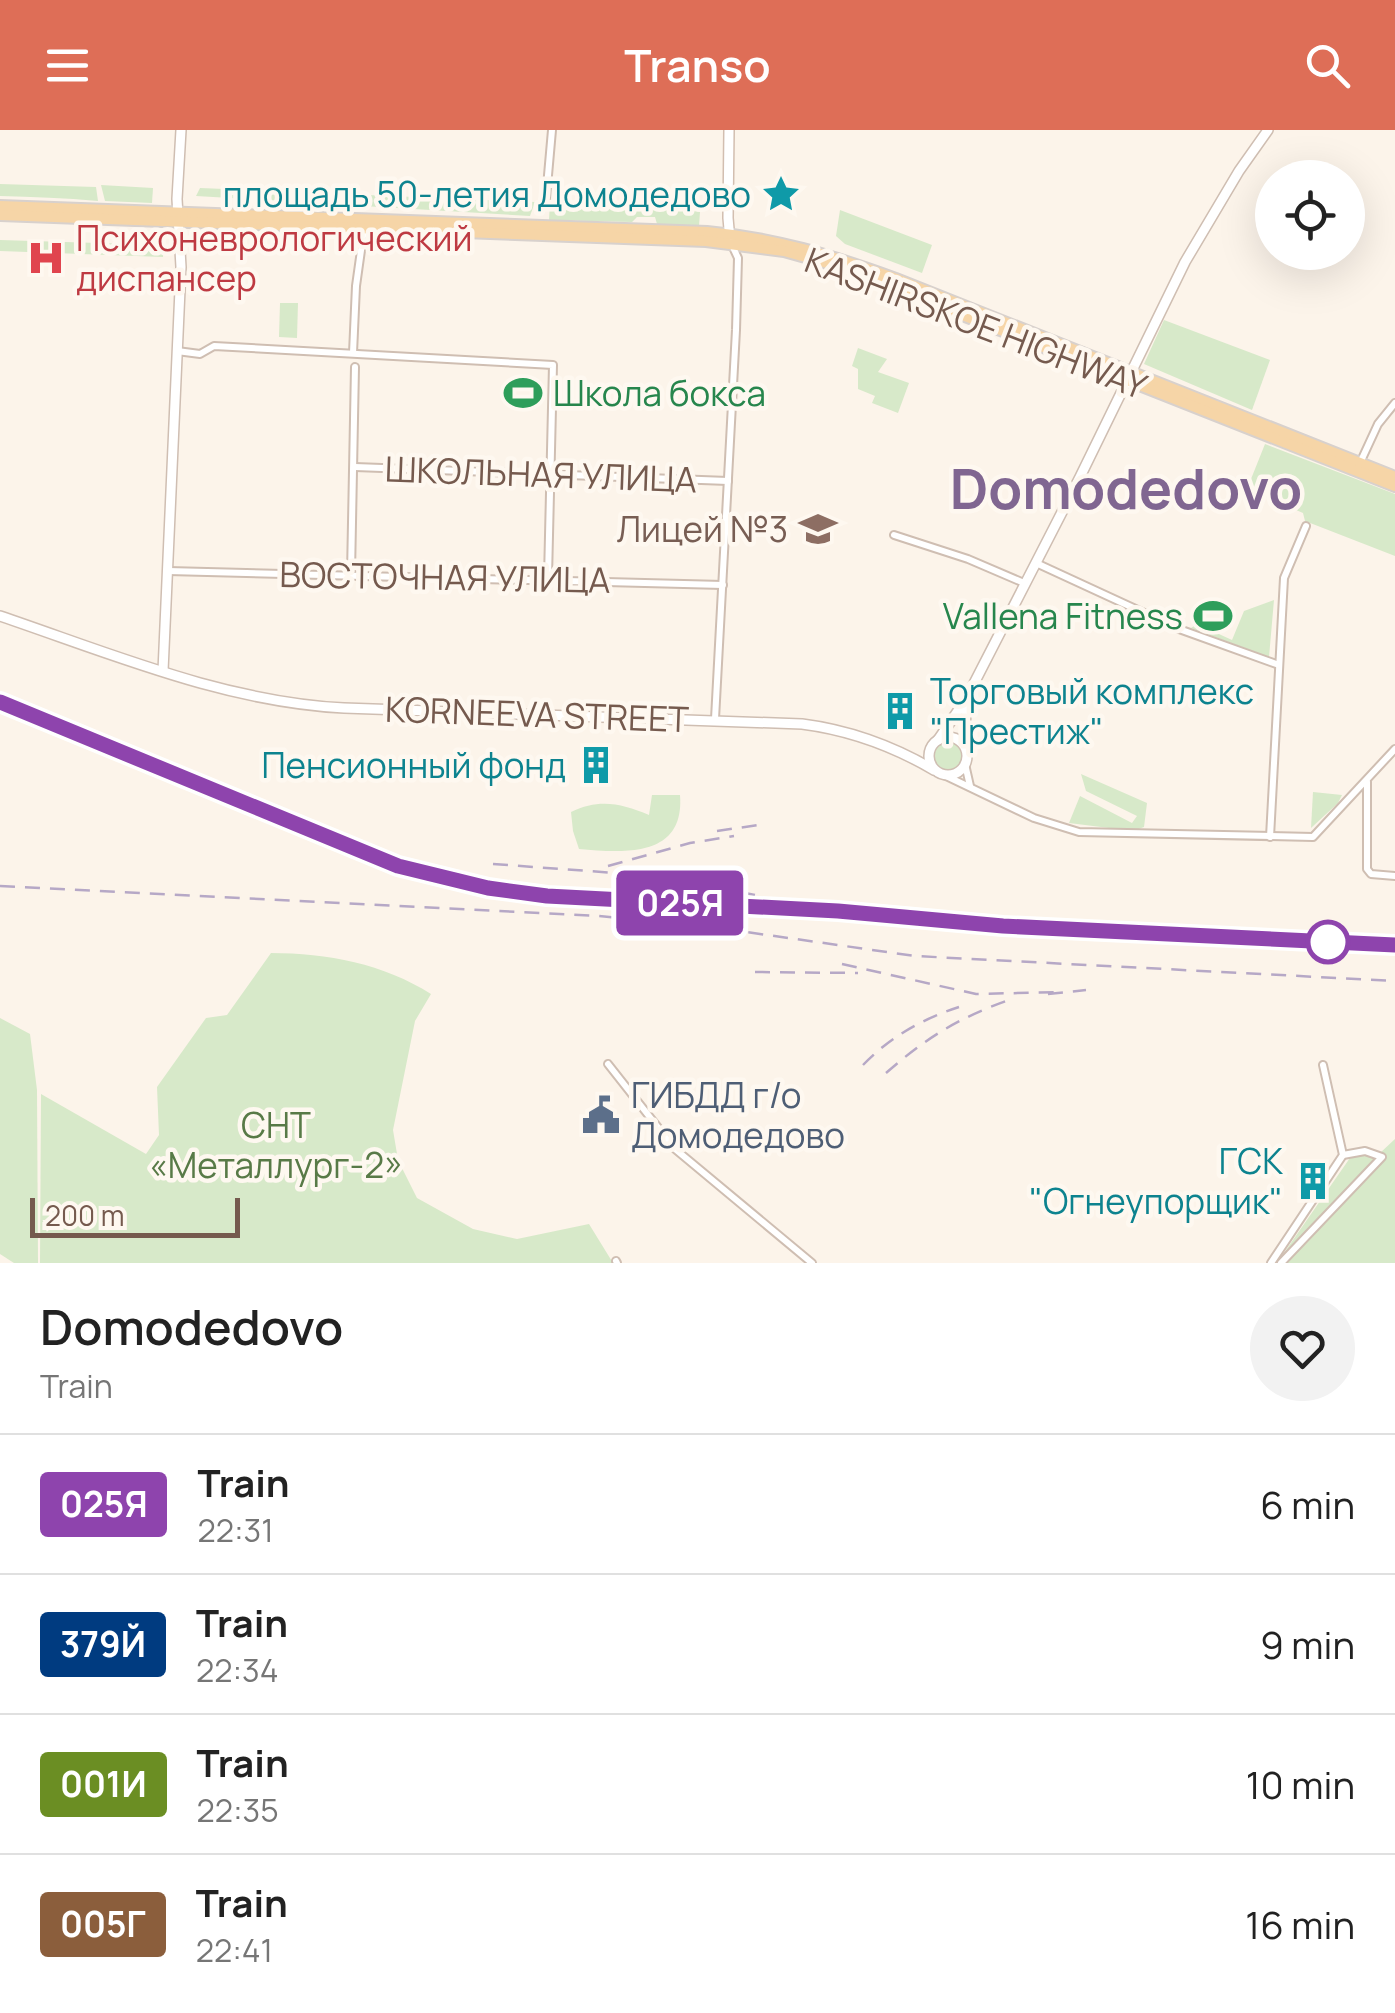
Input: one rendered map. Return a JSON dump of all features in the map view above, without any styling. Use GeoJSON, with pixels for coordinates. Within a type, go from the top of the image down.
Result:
{"type":"FeatureCollection","features":[{"type":"Feature","properties":{"kind":"main road","name":"KASHIRSKOE HIGHWAY"},"geometry":{"type":"LineString","coordinates":[[0,206],[364,228],[730,239]]}},
{"type":"Feature","properties":{"kind":"main road","name":"KASHIRSKOE HIGHWAY"},"geometry":{"type":"LineString","coordinates":[[0,215],[178,216],[730,239],[841,267],[1395,477]]}},
{"type":"Feature","properties":{"kind":"main road","name":"KASHIRSKOE HIGHWAY"},"geometry":{"type":"LineString","coordinates":[[1127,375],[1395,486]]}},
{"type":"Feature","properties":{"kind":"street"},"geometry":{"type":"LineString","coordinates":[[162,671],[181,267],[181,130]]}},
{"type":"Feature","properties":{"kind":"street"},"geometry":{"type":"LineString","coordinates":[[546,198],[552,130]]}},
{"type":"Feature","properties":{"kind":"street"},"geometry":{"type":"LineString","coordinates":[[715,719],[738,258],[730,239],[729,130]]}},
{"type":"Feature","properties":{"kind":"street"},"geometry":{"type":"LineString","coordinates":[[1262,133],[1184,262],[966,699],[929,756],[939,773],[1068,830],[1313,837],[1395,749]]}},
{"type":"Feature","properties":{"kind":"street"},"geometry":{"type":"LineString","coordinates":[[353,353],[364,228]]}},
{"type":"Feature","properties":{"kind":"street"},"geometry":{"type":"LineString","coordinates":[[177,351],[200,354],[214,346],[552,365],[553,473],[548,578]]}},
{"type":"Feature","properties":{"kind":"street"},"geometry":{"type":"LineString","coordinates":[[351,574],[355,366]]}},
{"type":"Feature","properties":{"kind":"street"},"geometry":{"type":"LineString","coordinates":[[1360,463],[1378,424],[1395,403]]}},
{"type":"Feature","properties":{"kind":"street","name":"ШКОЛЬНАЯ УЛИЦА"},"geometry":{"type":"LineString","coordinates":[[355,467],[728,481]]}},
{"type":"Feature","properties":{"kind":"street"},"geometry":{"type":"LineString","coordinates":[[1270,837],[1284,578],[1306,526]]}},
{"type":"Feature","properties":{"kind":"street"},"geometry":{"type":"LineString","coordinates":[[894,536],[968,559],[1024,583]]}},
{"type":"Feature","properties":{"kind":"street"},"geometry":{"type":"LineString","coordinates":[[1035,562],[1179,630],[1279,665]]}},
{"type":"Feature","properties":{"kind":"street","name":"ВОСТОЧНАЯ УЛИЦА"},"geometry":{"type":"LineString","coordinates":[[168,571],[723,585]]}},
{"type":"Feature","properties":{"kind":"street","name":"KORNEEVA STREET"},"geometry":{"type":"LineString","coordinates":[[0,616],[162,671],[250,696],[313,706],[715,719],[821,727],[904,752],[939,773]]}},
{"type":"Feature","properties":{"kind":"street"},"geometry":{"type":"LineString","coordinates":[[966,699],[966,764],[971,787]]}},
{"type":"Feature","properties":{"kind":"street"},"geometry":{"type":"LineString","coordinates":[[904,752],[954,738],[966,749]]}},
{"type":"Feature","properties":{"kind":"street"},"geometry":{"type":"LineString","coordinates":[[939,773],[958,773],[966,764]]}},
{"type":"Feature","properties":{"kind":"street"},"geometry":{"type":"LineString","coordinates":[[1368,781],[1368,869],[1371,874],[1395,876]]}},
{"type":"Feature","properties":{"kind":"street"},"geometry":{"type":"LineString","coordinates":[[608,1064],[675,1149],[812,1263]]}},
{"type":"Feature","properties":{"kind":"street"},"geometry":{"type":"LineString","coordinates":[[1323,1066],[1343,1155]]}},
{"type":"Feature","properties":{"kind":"street"},"geometry":{"type":"LineString","coordinates":[[1271,1263],[1343,1155],[1365,1151],[1382,1157],[1281,1263]]}},
{"type":"Feature","properties":{"kind":"green space"},"geometry":{"type":"Polygon","coordinates":[[[0,184],[96,187],[98,201],[0,196],[0,184]]]}},
{"type":"Feature","properties":{"kind":"green space"},"geometry":{"type":"Polygon","coordinates":[[[101,185],[153,188],[152,203],[105,201],[101,185]]]}},
{"type":"Feature","properties":{"kind":"green space"},"geometry":{"type":"Polygon","coordinates":[[[200,188],[535,202],[530,216],[196,196],[200,188]]]}},
{"type":"Feature","properties":{"kind":"green space"},"geometry":{"type":"Polygon","coordinates":[[[624,202],[700,212],[699,226],[657,224],[655,217],[637,217],[632,222],[549,220],[550,203],[624,202]]]}},
{"type":"Feature","properties":{"kind":"green space"},"geometry":{"type":"Polygon","coordinates":[[[840,210],[932,245],[922,273],[845,244],[836,236],[840,210]]]}},
{"type":"Feature","properties":{"kind":"green space"},"geometry":{"type":"Polygon","coordinates":[[[0,240],[164,245],[163,257],[0,251],[0,240]]]}},
{"type":"Feature","properties":{"kind":"green space"},"geometry":{"type":"Polygon","coordinates":[[[280,303],[298,303],[297,338],[279,337],[280,303]]]}},
{"type":"Feature","properties":{"kind":"green space"},"geometry":{"type":"Polygon","coordinates":[[[1164,320],[1270,360],[1252,410],[1144,364],[1164,320]]]}},
{"type":"Feature","properties":{"kind":"green space"},"geometry":{"type":"Polygon","coordinates":[[[858,348],[887,359],[878,372],[909,383],[898,413],[872,403],[875,396],[858,389],[858,369],[852,366],[858,348]]]}},
{"type":"Feature","properties":{"kind":"green space"},"geometry":{"type":"Polygon","coordinates":[[[1265,444],[1395,494],[1395,556],[1305,521],[1303,513],[1247,489],[1265,444]]]}},
{"type":"Feature","properties":{"kind":"green space"},"geometry":{"type":"Polygon","coordinates":[[[1274,600],[1269,657],[1191,628],[1197,624],[1232,640],[1244,611],[1274,600]]]}},
{"type":"Feature","properties":{"kind":"green space"},"geometry":{"type":"Polygon","coordinates":[[[948,741],[959,746],[964,757],[959,768],[948,773],[937,768],[932,757],[937,746],[948,741]]]}},
{"type":"Feature","properties":{"kind":"green space"},"geometry":{"type":"Polygon","coordinates":[[[1081,774],[1147,803],[1144,827],[1133,831],[1069,823],[1080,796],[1132,823],[1137,816],[1086,791],[1081,774]]]}},
{"type":"Feature","properties":{"kind":"green space"},"geometry":{"type":"Polygon","coordinates":[[[1313,792],[1342,795],[1311,828],[1313,792]]]}},
{"type":"Feature","properties":{"kind":"green space"},"geometry":{"type":"Polygon","coordinates":[[[652,795],[680,795],[679,816],[673,831],[662,841],[632,850],[579,849],[571,812],[611,804],[649,815],[652,795]]]}},
{"type":"Feature","properties":{"kind":"green space","name":"СНТ «Металлург-2»"},"geometry":{"type":"Polygon","coordinates":[[[271,953],[354,962],[394,975],[431,994],[415,1021],[393,1130],[398,1160],[417,1198],[473,1229],[517,1239],[589,1224],[613,1263],[40,1263],[41,1094],[146,1154],[159,1135],[157,1087],[206,1018],[227,1015],[271,953]]]}},
{"type":"Feature","properties":{"kind":"green space"},"geometry":{"type":"Polygon","coordinates":[[[0,1018],[30,1034],[37,1090],[38,1263],[14,1263],[0,1254],[0,1018]]]}},
{"type":"Feature","properties":{"kind":"green space"},"geometry":{"type":"Polygon","coordinates":[[[1395,1139],[1395,1263],[1277,1263],[1352,1155],[1379,1154],[1395,1139]]]}},
{"type":"Feature","properties":{"kind":"railway"},"geometry":{"type":"LineString","coordinates":[[0,702],[397,866],[514,893],[837,911],[1003,926],[1395,945]]}},
{"type":"Feature","properties":{"kind":"railway"},"geometry":{"type":"LineString","coordinates":[[717,831],[765,824]]}},
{"type":"Feature","properties":{"kind":"railway"},"geometry":{"type":"LineString","coordinates":[[608,866],[690,843],[734,836]]}},
{"type":"Feature","properties":{"kind":"railway"},"geometry":{"type":"LineString","coordinates":[[493,864],[656,876],[755,895]]}},
{"type":"Feature","properties":{"kind":"railway"},"geometry":{"type":"LineString","coordinates":[[0,886],[598,916],[690,924],[915,956],[1395,981]]}},
{"type":"Feature","properties":{"kind":"railway"},"geometry":{"type":"LineString","coordinates":[[842,964],[976,994],[1063,992]]}},
{"type":"Feature","properties":{"kind":"railway"},"geometry":{"type":"LineString","coordinates":[[755,972],[858,973]]}},
{"type":"Feature","properties":{"kind":"railway"},"geometry":{"type":"LineString","coordinates":[[1048,994],[1086,990]]}},
{"type":"Feature","properties":{"kind":"railway"},"geometry":{"type":"LineString","coordinates":[[886,1073],[943,1030],[1009,1000]]}},
{"type":"Feature","properties":{"kind":"railway"},"geometry":{"type":"LineString","coordinates":[[863,1065],[907,1030],[959,1007]]}},
{"type":"Feature","properties":{"kind":"train","name":"025Я"},"geometry":{"type":"LineString","coordinates":[[0,702],[398,866],[488,888],[547,896],[838,911],[1003,926],[1395,945]]}},
{"type":"Feature","properties":{"kind":"place","name":"площадь 50-летия Домодедово"},"geometry":{"type":"Point","coordinates":[781,194]}},
{"type":"Feature","properties":{"kind":"place","name":"Психоневрологический диспансер"},"geometry":{"type":"Point","coordinates":[46,258]}},
{"type":"Feature","properties":{"kind":"place","name":"Школа бокса"},"geometry":{"type":"Point","coordinates":[523,393]}},
{"type":"Feature","properties":{"kind":"place","name":"Лицей №3"},"geometry":{"type":"Point","coordinates":[818,529]}},
{"type":"Feature","properties":{"kind":"place","name":"Vallena Fitness"},"geometry":{"type":"Point","coordinates":[1213,616]}},
{"type":"Feature","properties":{"kind":"place","name":"Торговый комплекс \"Престиж\""},"geometry":{"type":"Point","coordinates":[900,711]}},
{"type":"Feature","properties":{"kind":"place","name":"Пенсионный фонд"},"geometry":{"type":"Point","coordinates":[596,765]}},
{"type":"Feature","properties":{"kind":"place","name":"ГИБДД г/о Домодедово"},"geometry":{"type":"Point","coordinates":[601,1115]}},
{"type":"Feature","properties":{"kind":"place","name":"ГСК \"Огнеупорщик\""},"geometry":{"type":"Point","coordinates":[1313,1181]}},
{"type":"Feature","properties":{"kind":"district","name":"Domodedovo"},"geometry":{"type":"Point","coordinates":[1126,488]}}]}
